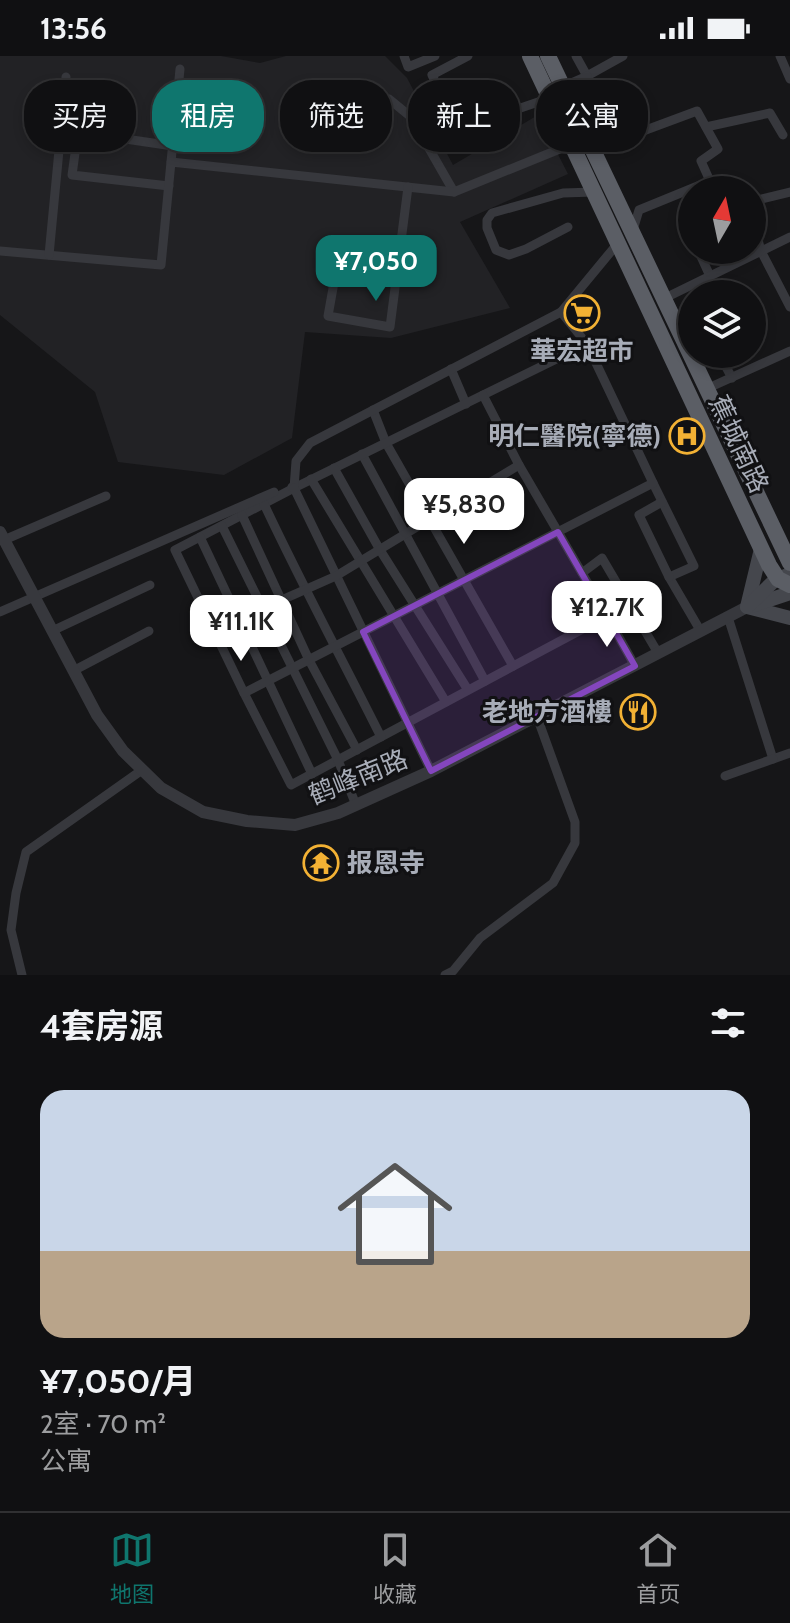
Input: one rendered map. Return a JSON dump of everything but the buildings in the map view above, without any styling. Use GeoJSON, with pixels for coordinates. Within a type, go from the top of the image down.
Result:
{"type":"FeatureCollection","features":[{"type":"Feature","properties":{"kind":"highway","name":"蕉城南路"},"geometry":{"type":"LineString","coordinates":[[530,56],[547,80]]}},
{"type":"Feature","properties":{"kind":"highway","name":"蕉城南路"},"geometry":{"type":"LineString","coordinates":[[548,56],[553,80]]}},
{"type":"Feature","properties":{"kind":"highway","name":"蕉城南路"},"geometry":{"type":"LineString","coordinates":[[576,152],[594,192],[663,299],[678,317]]}},
{"type":"Feature","properties":{"kind":"highway","name":"蕉城南路"},"geometry":{"type":"LineString","coordinates":[[593,152],[625,238],[697,392],[761,549],[786,579]]}},
{"type":"Feature","properties":{"kind":"highway","name":"蕉城南路"},"geometry":{"type":"LineString","coordinates":[[692,368],[697,392],[783,542],[790,563]]}},
{"type":"Feature","properties":{"kind":"main road"},"geometry":{"type":"LineString","coordinates":[[747,607],[761,549]]}},
{"type":"Feature","properties":{"kind":"main road"},"geometry":{"type":"LineString","coordinates":[[747,607],[786,579]]}},
{"type":"Feature","properties":{"kind":"main road"},"geometry":{"type":"LineString","coordinates":[[747,607],[790,593]]}},
{"type":"Feature","properties":{"kind":"main road"},"geometry":{"type":"LineString","coordinates":[[747,607],[790,618]]}},
{"type":"Feature","properties":{"kind":"street"},"geometry":{"type":"LineString","coordinates":[[404,56],[408,67],[435,56]]}},
{"type":"Feature","properties":{"kind":"street"},"geometry":{"type":"LineString","coordinates":[[468,56],[432,75],[458,129],[536,100]]}},
{"type":"Feature","properties":{"kind":"street"},"geometry":{"type":"LineString","coordinates":[[576,56],[587,76]]}},
{"type":"Feature","properties":{"kind":"street"},"geometry":{"type":"LineString","coordinates":[[579,80],[623,56]]}},
{"type":"Feature","properties":{"kind":"street"},"geometry":{"type":"LineString","coordinates":[[780,56],[790,79]]}},
{"type":"Feature","properties":{"kind":"street"},"geometry":{"type":"LineString","coordinates":[[179,80],[180,69]]}},
{"type":"Feature","properties":{"kind":"street"},"geometry":{"type":"LineString","coordinates":[[49,255],[66,77]]}},
{"type":"Feature","properties":{"kind":"street"},"geometry":{"type":"LineString","coordinates":[[392,101],[411,117],[454,192]]}},
{"type":"Feature","properties":{"kind":"street"},"geometry":{"type":"LineString","coordinates":[[431,771],[294,488],[296,461],[310,443],[561,312],[625,238],[639,210],[710,181],[701,161],[718,149],[697,111],[648,129]]}},
{"type":"Feature","properties":{"kind":"street"},"geometry":{"type":"LineString","coordinates":[[706,127],[770,113],[783,135]]}},
{"type":"Feature","properties":{"kind":"street"},"geometry":{"type":"LineString","coordinates":[[152,143],[78,132],[72,175],[169,186]]}},
{"type":"Feature","properties":{"kind":"street"},"geometry":{"type":"LineString","coordinates":[[0,251],[161,265],[172,152]]}},
{"type":"Feature","properties":{"kind":"street"},"geometry":{"type":"LineString","coordinates":[[171,162],[454,192],[552,152]]}},
{"type":"Feature","properties":{"kind":"street"},"geometry":{"type":"LineString","coordinates":[[397,271],[338,260],[328,316],[390,327],[408,187]]}},
{"type":"Feature","properties":{"kind":"street"},"geometry":{"type":"LineString","coordinates":[[568,227],[509,255],[496,250],[487,220],[492,213],[563,193],[594,192]]}},
{"type":"Feature","properties":{"kind":"street"},"geometry":{"type":"LineString","coordinates":[[766,198],[790,192]]}},
{"type":"Feature","properties":{"kind":"street"},"geometry":{"type":"LineString","coordinates":[[766,249],[790,237]]}},
{"type":"Feature","properties":{"kind":"street"},"geometry":{"type":"LineString","coordinates":[[766,261],[790,307]]}},
{"type":"Feature","properties":{"kind":"street"},"geometry":{"type":"LineString","coordinates":[[704,264],[710,276]]}},
{"type":"Feature","properties":{"kind":"street"},"geometry":{"type":"LineString","coordinates":[[663,299],[734,264]]}},
{"type":"Feature","properties":{"kind":"street"},"geometry":{"type":"LineString","coordinates":[[561,312],[587,344],[694,566],[669,577]]}},
{"type":"Feature","properties":{"kind":"street"},"geometry":{"type":"LineString","coordinates":[[587,344],[311,479],[175,550],[291,785],[607,616]]}},
{"type":"Feature","properties":{"kind":"street"},"geometry":{"type":"LineString","coordinates":[[697,392],[790,351]]}},
{"type":"Feature","properties":{"kind":"street"},"geometry":{"type":"LineString","coordinates":[[727,368],[732,378]]}},
{"type":"Feature","properties":{"kind":"street"},"geometry":{"type":"LineString","coordinates":[[451,369],[466,404]]}},
{"type":"Feature","properties":{"kind":"street"},"geometry":{"type":"LineString","coordinates":[[483,395],[519,465],[635,666]]}},
{"type":"Feature","properties":{"kind":"street"},"geometry":{"type":"LineString","coordinates":[[373,410],[386,443],[513,666]]}},
{"type":"Feature","properties":{"kind":"street"},"geometry":{"type":"LineString","coordinates":[[362,454],[485,681]]}},
{"type":"Feature","properties":{"kind":"street"},"geometry":{"type":"LineString","coordinates":[[214,630],[336,576],[519,465]]}},
{"type":"Feature","properties":{"kind":"street"},"geometry":{"type":"LineString","coordinates":[[334,468],[380,550],[468,690]]}},
{"type":"Feature","properties":{"kind":"street"},"geometry":{"type":"LineString","coordinates":[[311,479],[446,702]]}},
{"type":"Feature","properties":{"kind":"street"},"geometry":{"type":"LineString","coordinates":[[244,693],[653,483]]}},
{"type":"Feature","properties":{"kind":"street"},"geometry":{"type":"LineString","coordinates":[[0,612],[288,486],[294,488]]}},
{"type":"Feature","properties":{"kind":"street"},"geometry":{"type":"LineString","coordinates":[[2,536],[106,496]]}},
{"type":"Feature","properties":{"kind":"street"},"geometry":{"type":"LineString","coordinates":[[662,502],[639,515],[669,577],[700,630]]}},
{"type":"Feature","properties":{"kind":"street"},"geometry":{"type":"LineString","coordinates":[[264,504],[304,590],[381,737]]}},
{"type":"Feature","properties":{"kind":"street"},"geometry":{"type":"LineString","coordinates":[[242,515],[309,660],[357,750]]}},
{"type":"Feature","properties":{"kind":"street"},"geometry":{"type":"LineString","coordinates":[[222,526],[338,760],[356,805]]}},
{"type":"Feature","properties":{"kind":"street","name":"鹤峰南路"},"geometry":{"type":"LineString","coordinates":[[2,536],[97,715],[142,770],[161,788],[203,812],[247,821],[295,825],[338,813],[431,771],[747,607]]}},
{"type":"Feature","properties":{"kind":"street"},"geometry":{"type":"LineString","coordinates":[[200,537],[312,774]]}},
{"type":"Feature","properties":{"kind":"street"},"geometry":{"type":"LineString","coordinates":[[582,573],[602,558],[658,653]]}},
{"type":"Feature","properties":{"kind":"street"},"geometry":{"type":"LineString","coordinates":[[52,631],[150,585]]}},
{"type":"Feature","properties":{"kind":"street"},"geometry":{"type":"LineString","coordinates":[[728,617],[773,759]]}},
{"type":"Feature","properties":{"kind":"street"},"geometry":{"type":"LineString","coordinates":[[73,671],[149,631]]}},
{"type":"Feature","properties":{"kind":"street"},"geometry":{"type":"LineString","coordinates":[[445,975],[453,971],[480,938],[553,883],[575,843],[575,822],[536,714]]}},
{"type":"Feature","properties":{"kind":"street"},"geometry":{"type":"LineString","coordinates":[[725,776],[790,753]]}},
{"type":"Feature","properties":{"kind":"street"},"geometry":{"type":"LineString","coordinates":[[22,975],[11,930],[26,852],[142,770]]}},
{"type":"Feature","properties":{"kind":"highlighted area"},"geometry":{"type":"Polygon","coordinates":[[[558,532],[635,666],[431,771],[363,632],[558,532]]]}},
{"type":"Feature","properties":{"kind":"shaded area"},"geometry":{"type":"Polygon","coordinates":[[[0,56],[221,56],[260,63],[286,56],[385,56],[408,80],[408,152],[446,152],[453,165],[475,152],[520,152],[520,126],[536,116],[536,152],[557,152],[568,174],[460,222],[510,308],[391,338],[305,332],[292,438],[224,475],[118,462],[95,392],[0,315],[0,56]]]}},
{"type":"Feature","properties":{"kind":"place","name":"華宏超市"},"geometry":{"type":"Point","coordinates":[582,313]}},
{"type":"Feature","properties":{"kind":"place","name":"明仁醫院(寧德)"},"geometry":{"type":"Point","coordinates":[687,436]}},
{"type":"Feature","properties":{"kind":"place","name":"老地方酒樓"},"geometry":{"type":"Point","coordinates":[638,712]}},
{"type":"Feature","properties":{"kind":"place","name":"报恩寺"},"geometry":{"type":"Point","coordinates":[321,863]}}]}
